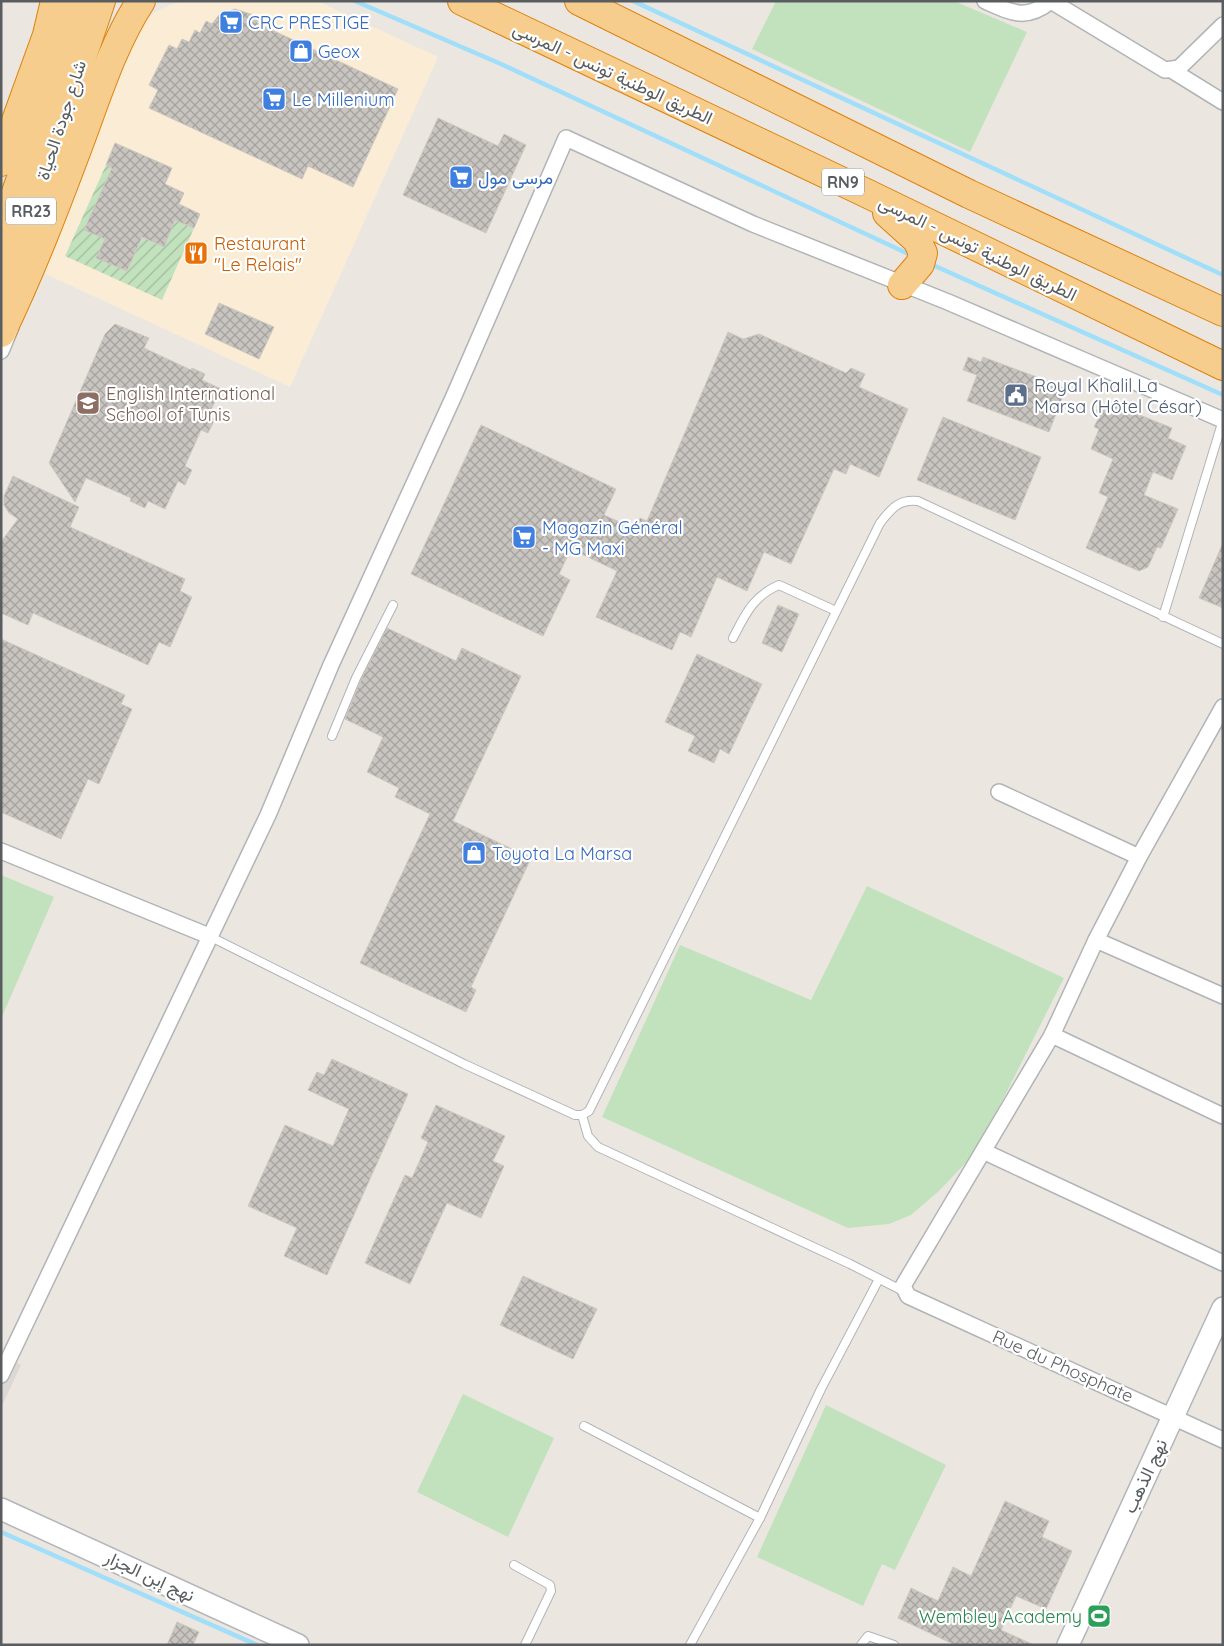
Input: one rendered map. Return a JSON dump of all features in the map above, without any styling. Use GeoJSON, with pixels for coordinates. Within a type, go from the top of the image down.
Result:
{"type":"FeatureCollection","features":[{"type":"Feature","properties":{"kind":"highway"},"geometry":{"type":"LineString","coordinates":[[39,1],[47,35]]}},
{"type":"Feature","properties":{"kind":"highway"},"geometry":{"type":"LineString","coordinates":[[1,162],[47,35],[55,1]]}},
{"type":"Feature","properties":{"kind":"highway","name":"شارع جودة الحياة"},"geometry":{"type":"LineString","coordinates":[[1,296],[51,122],[76,1]]}},
{"type":"Feature","properties":{"kind":"highway","name":"شارع جودة الحياة"},"geometry":{"type":"LineString","coordinates":[[1,236],[101,1]]}},
{"type":"Feature","properties":{"kind":"highway"},"geometry":{"type":"LineString","coordinates":[[1,333],[27,280],[93,107],[135,11],[150,1]]}},
{"type":"Feature","properties":{"kind":"highway"},"geometry":{"type":"LineString","coordinates":[[452,1],[506,23]]}},
{"type":"Feature","properties":{"kind":"highway","name":"الطريق الوطنية تونس - المرسى"},"geometry":{"type":"LineString","coordinates":[[462,1],[866,193],[1223,366]]}},
{"type":"Feature","properties":{"kind":"highway","name":"RN9"},"geometry":{"type":"LineString","coordinates":[[579,1],[969,194],[1223,312]]}},
{"type":"Feature","properties":{"kind":"highway"},"geometry":{"type":"LineString","coordinates":[[866,193],[921,247],[922,260],[902,285]]}},
{"type":"Feature","properties":{"kind":"street"},"geometry":{"type":"LineString","coordinates":[[986,1],[1016,13],[1028,15],[1039,11],[1051,1],[1155,66],[1173,71],[1223,102]]}},
{"type":"Feature","properties":{"kind":"street"},"geometry":{"type":"LineString","coordinates":[[1173,71],[1189,60],[1223,26]]}},
{"type":"Feature","properties":{"kind":"street"},"geometry":{"type":"LineString","coordinates":[[1,1375],[208,936],[268,815],[327,673],[453,398],[566,138],[753,224],[948,302],[1223,420]]}},
{"type":"Feature","properties":{"kind":"street"},"geometry":{"type":"LineString","coordinates":[[1,351],[27,280]]}},
{"type":"Feature","properties":{"kind":"street"},"geometry":{"type":"LineString","coordinates":[[905,1292],[906,1281],[985,1152],[1052,1035],[1096,940],[1139,857],[1223,707]]}},
{"type":"Feature","properties":{"kind":"street"},"geometry":{"type":"LineString","coordinates":[[999,792],[1139,857]]}},
{"type":"Feature","properties":{"kind":"street"},"geometry":{"type":"LineString","coordinates":[[1,851],[208,936]]}},
{"type":"Feature","properties":{"kind":"street"},"geometry":{"type":"LineString","coordinates":[[1096,940],[1223,996]]}},
{"type":"Feature","properties":{"kind":"street"},"geometry":{"type":"LineString","coordinates":[[1052,1035],[1223,1116]]}},
{"type":"Feature","properties":{"kind":"street"},"geometry":{"type":"LineString","coordinates":[[985,1152],[1223,1263]]}},
{"type":"Feature","properties":{"kind":"street","name":"Rue du Phosphate"},"geometry":{"type":"LineString","coordinates":[[905,1292],[908,1296],[1223,1440]]}},
{"type":"Feature","properties":{"kind":"street","name":"نهج الذهب"},"geometry":{"type":"LineString","coordinates":[[1068,1645],[1223,1308]]}},
{"type":"Feature","properties":{"kind":"street","name":"نهج إبن الجزار"},"geometry":{"type":"LineString","coordinates":[[1,1509],[298,1645]]}},
{"type":"Feature","properties":{"kind":"lane"},"geometry":{"type":"LineString","coordinates":[[1163,618],[1223,420]]}},
{"type":"Feature","properties":{"kind":"lane"},"geometry":{"type":"LineString","coordinates":[[208,936],[464,1064],[575,1115],[582,1115],[589,1111],[880,523],[894,505],[906,500],[918,501],[1163,618],[1223,644]]}},
{"type":"Feature","properties":{"kind":"lane"},"geometry":{"type":"LineString","coordinates":[[733,638],[750,605],[768,590],[779,585],[836,611]]}},
{"type":"Feature","properties":{"kind":"lane"},"geometry":{"type":"LineString","coordinates":[[332,736],[356,678],[392,605]]}},
{"type":"Feature","properties":{"kind":"lane"},"geometry":{"type":"LineString","coordinates":[[582,1115],[588,1136],[598,1147],[879,1278],[905,1292]]}},
{"type":"Feature","properties":{"kind":"lane"},"geometry":{"type":"LineString","coordinates":[[690,1645],[760,1518],[822,1389],[879,1278]]}},
{"type":"Feature","properties":{"kind":"lane"},"geometry":{"type":"LineString","coordinates":[[584,1426],[760,1518]]}},
{"type":"Feature","properties":{"kind":"lane"},"geometry":{"type":"LineString","coordinates":[[514,1565],[550,1585],[551,1591],[525,1645]]}},
{"type":"Feature","properties":{"kind":"lane"},"geometry":{"type":"LineString","coordinates":[[861,1645],[868,1636],[894,1645]]}},
{"type":"Feature","properties":{"kind":"shaded area"},"geometry":{"type":"Polygon","coordinates":[[[180,1],[317,1],[438,57],[290,387],[37,270],[137,23],[163,8],[180,1]]]}},
{"type":"Feature","properties":{"kind":"shaded area"},"geometry":{"type":"Polygon","coordinates":[[[1,1355],[21,1365],[1,1408],[1,1355]]]}},
{"type":"Feature","properties":{"kind":"green space"},"geometry":{"type":"Polygon","coordinates":[[[776,1],[954,1],[1027,32],[970,152],[752,49],[776,1]]]}},
{"type":"Feature","properties":{"kind":"green space"},"geometry":{"type":"Polygon","coordinates":[[[106,165],[112,168],[84,230],[105,239],[97,258],[127,271],[142,237],[163,247],[175,220],[194,228],[162,300],[65,256],[106,165]]]}},
{"type":"Feature","properties":{"kind":"green space"},"geometry":{"type":"Polygon","coordinates":[[[1,875],[54,897],[1,1019],[1,875]]]}},
{"type":"Feature","properties":{"kind":"green space"},"geometry":{"type":"Polygon","coordinates":[[[867,886],[1064,978],[977,1151],[939,1191],[911,1215],[889,1224],[848,1228],[602,1117],[680,945],[811,1000],[867,886]]]}},
{"type":"Feature","properties":{"kind":"green space"},"geometry":{"type":"Polygon","coordinates":[[[463,1394],[554,1438],[508,1537],[417,1492],[463,1394]]]}},
{"type":"Feature","properties":{"kind":"green space"},"geometry":{"type":"Polygon","coordinates":[[[826,1405],[946,1465],[895,1570],[882,1564],[863,1606],[757,1557],[826,1405]]]}},
{"type":"Feature","properties":{"kind":"building","name":"Le Millenium"},"geometry":{"type":"Polygon","coordinates":[[[235,9],[260,17],[257,23],[398,89],[353,187],[308,166],[302,179],[149,108],[158,90],[149,85],[169,45],[177,49],[182,39],[189,42],[195,30],[200,33],[206,21],[212,24],[219,15],[235,9]]]}},
{"type":"Feature","properties":{"kind":"building","name":"مرسى مول"},"geometry":{"type":"Polygon","coordinates":[[[438,118],[498,146],[504,134],[526,145],[486,233],[403,195],[438,118]]]}},
{"type":"Feature","properties":{"kind":"building"},"geometry":{"type":"Polygon","coordinates":[[[115,143],[172,168],[165,184],[184,193],[179,204],[200,214],[194,228],[175,220],[164,247],[142,237],[127,271],[96,258],[105,239],[84,230],[112,168],[106,165],[115,143]]]}},
{"type":"Feature","properties":{"kind":"building"},"geometry":{"type":"Polygon","coordinates":[[[219,303],[274,327],[259,359],[205,334],[219,303]]]}},
{"type":"Feature","properties":{"kind":"building"},"geometry":{"type":"Polygon","coordinates":[[[115,324],[149,338],[144,348],[191,370],[192,368],[205,374],[202,380],[221,389],[208,416],[215,419],[208,433],[201,430],[185,466],[192,470],[185,485],[178,481],[165,509],[148,501],[145,508],[130,501],[131,498],[86,478],[75,502],[49,463],[105,334],[115,324]]]}},
{"type":"Feature","properties":{"kind":"building"},"geometry":{"type":"Polygon","coordinates":[[[728,332],[743,339],[759,334],[846,373],[851,368],[865,374],[859,387],[908,409],[879,477],[850,464],[846,474],[834,469],[791,564],[764,552],[747,591],[717,577],[691,637],[680,632],[672,650],[596,617],[617,571],[571,549],[559,574],[570,580],[543,636],[411,574],[481,425],[616,489],[604,515],[635,529],[640,518],[647,521],[728,332]]]}},
{"type":"Feature","properties":{"kind":"building","name":"Royal Khalil La Marsa (Hôtel César)"},"geometry":{"type":"Polygon","coordinates":[[[968,357],[981,362],[983,357],[1066,388],[1049,432],[967,401],[977,375],[963,370],[968,357]]]}},
{"type":"Feature","properties":{"kind":"building"},"geometry":{"type":"Polygon","coordinates":[[[1100,403],[1108,407],[1110,403],[1172,428],[1168,438],[1186,446],[1172,480],[1153,472],[1144,495],[1178,509],[1161,548],[1157,547],[1148,567],[1139,571],[1086,548],[1108,497],[1099,493],[1113,459],[1091,449],[1099,429],[1094,427],[1099,417],[1095,415],[1100,403]]]}},
{"type":"Feature","properties":{"kind":"building"},"geometry":{"type":"Polygon","coordinates":[[[943,417],[1041,457],[1015,520],[917,480],[943,417]]]}},
{"type":"Feature","properties":{"kind":"building"},"geometry":{"type":"Polygon","coordinates":[[[13,476],[79,507],[70,527],[185,579],[180,591],[192,597],[170,647],[159,642],[148,665],[33,613],[28,625],[1,613],[1,542],[18,519],[9,513],[4,505],[4,496],[13,476]]]}},
{"type":"Feature","properties":{"kind":"building"},"geometry":{"type":"Polygon","coordinates":[[[1223,543],[1223,608],[1199,598],[1223,543]]]}},
{"type":"Feature","properties":{"kind":"building"},"geometry":{"type":"Polygon","coordinates":[[[778,605],[799,614],[782,652],[762,643],[778,605]]]}},
{"type":"Feature","properties":{"kind":"building"},"geometry":{"type":"Polygon","coordinates":[[[387,628],[456,661],[462,648],[521,676],[453,821],[531,858],[471,987],[476,990],[466,1012],[360,963],[430,814],[395,797],[399,788],[367,772],[383,737],[345,719],[361,680],[387,628]]]}},
{"type":"Feature","properties":{"kind":"building"},"geometry":{"type":"Polygon","coordinates":[[[1,639],[125,695],[121,704],[132,709],[99,784],[88,779],[61,839],[1,812],[1,639]]]}},
{"type":"Feature","properties":{"kind":"building"},"geometry":{"type":"Polygon","coordinates":[[[697,654],[762,684],[729,754],[720,749],[714,763],[688,751],[695,736],[665,722],[697,654]]]}},
{"type":"Feature","properties":{"kind":"building"},"geometry":{"type":"Polygon","coordinates":[[[332,1059],[408,1094],[327,1275],[284,1256],[297,1228],[248,1206],[285,1125],[333,1146],[349,1109],[308,1090],[317,1072],[324,1075],[332,1059]]]}},
{"type":"Feature","properties":{"kind":"building"},"geometry":{"type":"Polygon","coordinates":[[[436,1105],[505,1136],[493,1161],[504,1166],[481,1218],[447,1203],[410,1284],[365,1263],[405,1175],[412,1178],[428,1142],[421,1138],[436,1105]]]}},
{"type":"Feature","properties":{"kind":"building"},"geometry":{"type":"Polygon","coordinates":[[[523,1276],[597,1309],[573,1359],[500,1325],[523,1276]]]}},
{"type":"Feature","properties":{"kind":"building"},"geometry":{"type":"Polygon","coordinates":[[[1005,1501],[1049,1521],[1042,1537],[1072,1551],[1046,1609],[1016,1596],[1001,1630],[1034,1645],[955,1645],[898,1618],[911,1588],[938,1601],[953,1567],[971,1576],[1005,1501]]]}},
{"type":"Feature","properties":{"kind":"building"},"geometry":{"type":"Polygon","coordinates":[[[177,1622],[199,1632],[193,1645],[167,1645],[177,1622]]]}},
{"type":"Feature","properties":{"kind":"waterway"},"geometry":{"type":"LineString","coordinates":[[355,1],[501,64],[913,256]]}},
{"type":"Feature","properties":{"kind":"waterway"},"geometry":{"type":"LineString","coordinates":[[633,1],[1223,275]]}},
{"type":"Feature","properties":{"kind":"waterway"},"geometry":{"type":"LineString","coordinates":[[935,266],[1223,395]]}},
{"type":"Feature","properties":{"kind":"waterway"},"geometry":{"type":"LineString","coordinates":[[1,1532],[257,1645]]}},
{"type":"Feature","properties":{"kind":"place","name":"CRC PRESTIGE"},"geometry":{"type":"Point","coordinates":[231,22]}},
{"type":"Feature","properties":{"kind":"place","name":"Geox"},"geometry":{"type":"Point","coordinates":[301,51]}},
{"type":"Feature","properties":{"kind":"place","name":"Le Millenium"},"geometry":{"type":"Point","coordinates":[274,99]}},
{"type":"Feature","properties":{"kind":"place","name":"مرسى مول"},"geometry":{"type":"Point","coordinates":[461,177]}},
{"type":"Feature","properties":{"kind":"place","name":"Restaurant \"Le Relais\""},"geometry":{"type":"Point","coordinates":[196,253]}},
{"type":"Feature","properties":{"kind":"place","name":"Royal Khalil La Marsa (Hôtel César)"},"geometry":{"type":"Point","coordinates":[1016,395]}},
{"type":"Feature","properties":{"kind":"place","name":"English International School of Tunis"},"geometry":{"type":"Point","coordinates":[88,403]}},
{"type":"Feature","properties":{"kind":"place","name":"Magazin Général - MG Maxi"},"geometry":{"type":"Point","coordinates":[524,537]}},
{"type":"Feature","properties":{"kind":"place","name":"Toyota La Marsa"},"geometry":{"type":"Point","coordinates":[474,853]}},
{"type":"Feature","properties":{"kind":"place","name":"Wembley Academy"},"geometry":{"type":"Point","coordinates":[1099,1616]}}]}
